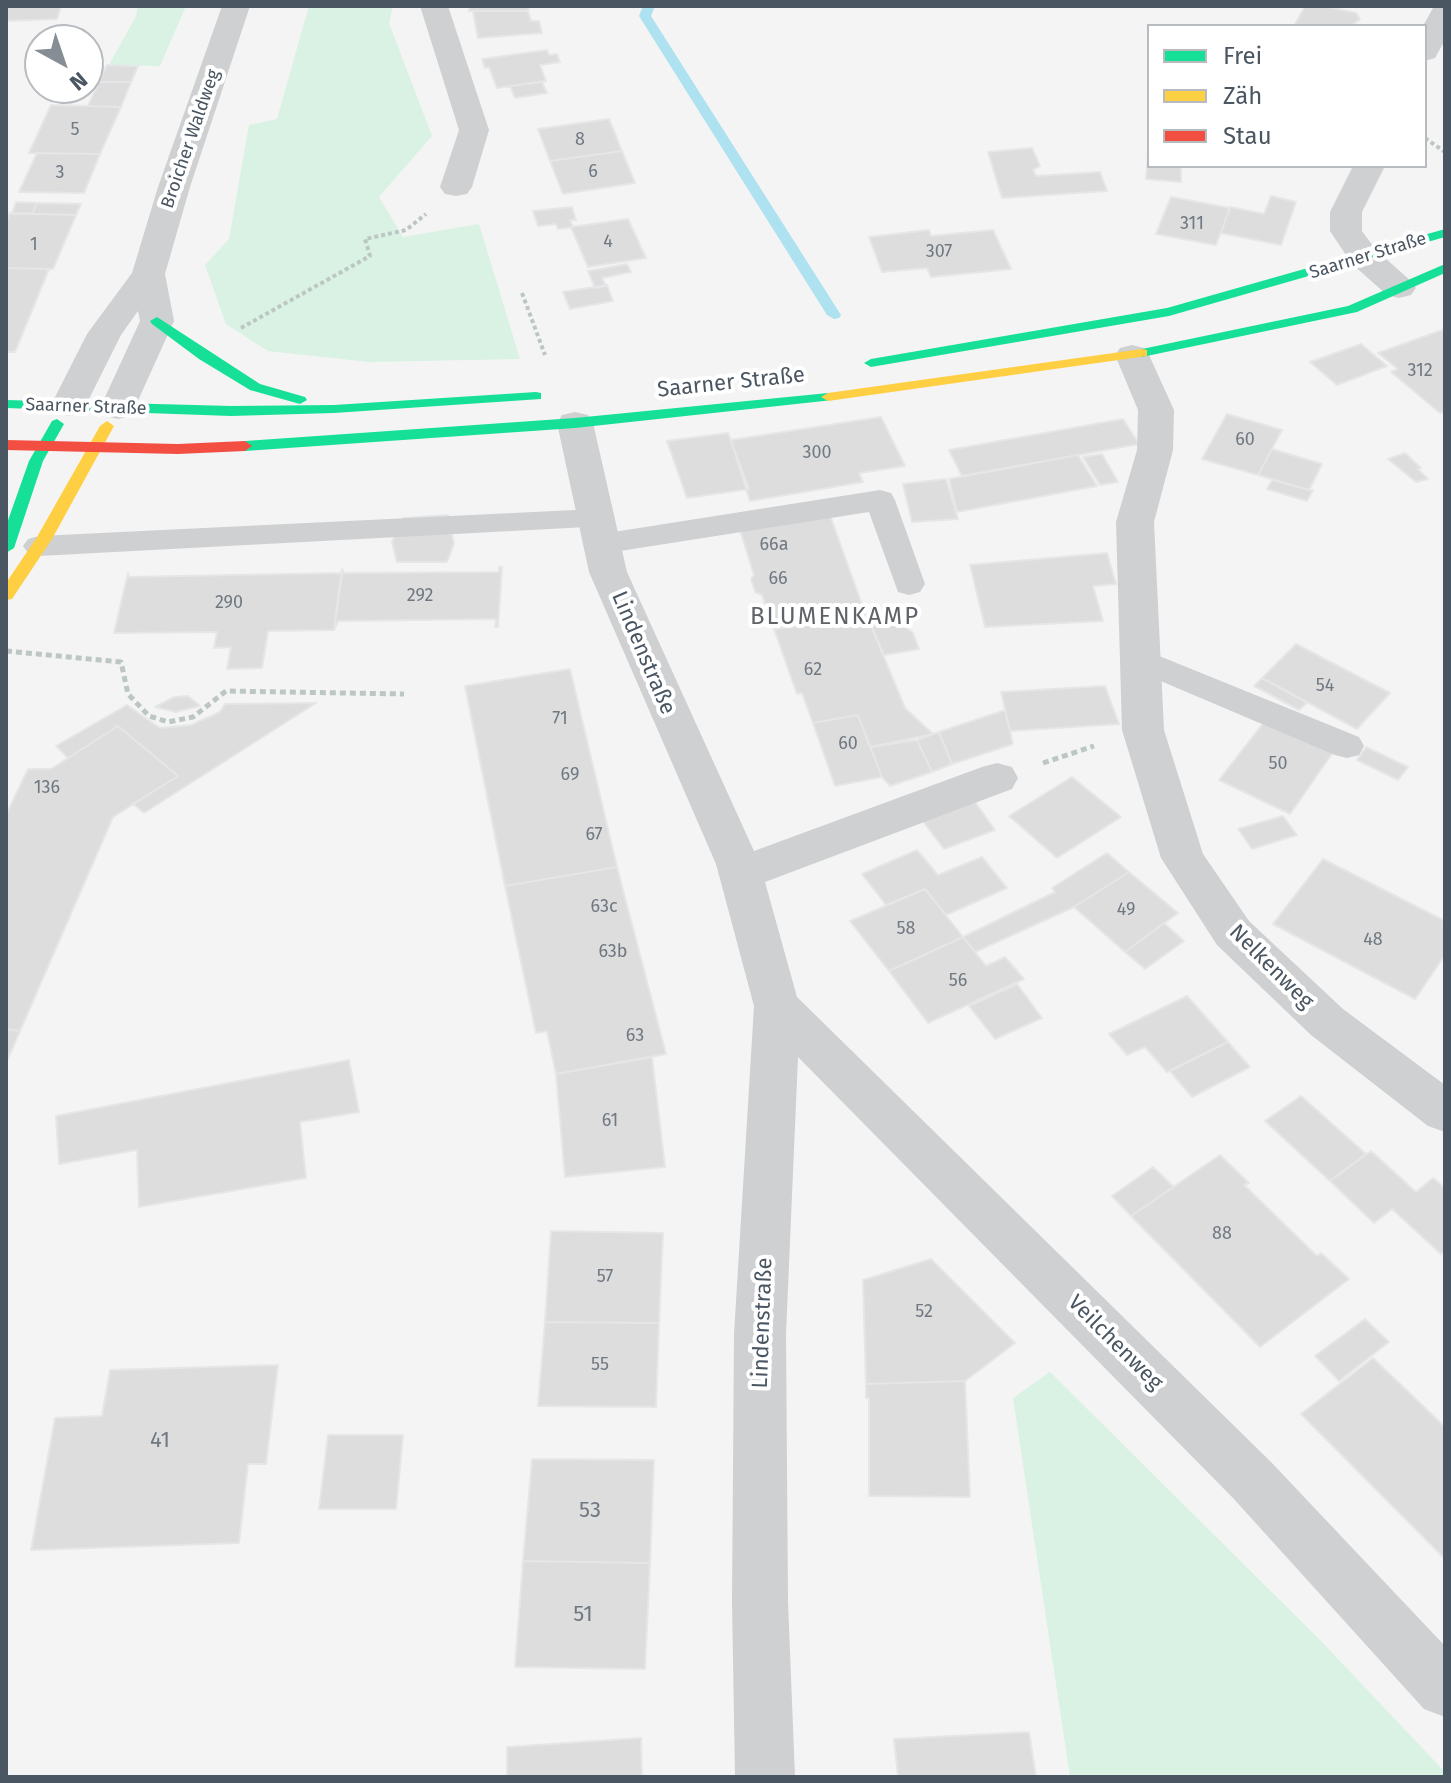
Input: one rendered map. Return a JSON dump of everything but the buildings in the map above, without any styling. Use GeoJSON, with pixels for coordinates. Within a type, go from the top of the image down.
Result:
{"type":"FeatureCollection","features":[{"type":"Feature","properties":{"kind":"main road","name":"Saarner Straße"},"geometry":{"type":"LineString","coordinates":[[851,365],[1169,312],[1445,233]]}},
{"type":"Feature","properties":{"kind":"main road","name":"Saarner Straße"},"geometry":{"type":"LineString","coordinates":[[6,404],[118,408],[572,409],[864,393],[1132,355],[1352,309],[1445,268]]}},
{"type":"Feature","properties":{"kind":"main road"},"geometry":{"type":"LineString","coordinates":[[157,321],[204,356],[255,387],[334,409]]}},
{"type":"Feature","properties":{"kind":"main road"},"geometry":{"type":"LineString","coordinates":[[6,548],[44,447],[69,405]]}},
{"type":"Feature","properties":{"kind":"main road"},"geometry":{"type":"LineString","coordinates":[[6,595],[39,546],[118,408]]}},
{"type":"Feature","properties":{"kind":"main road","name":"Saarner Straße"},"geometry":{"type":"LineString","coordinates":[[6,445],[94,449],[333,441],[572,409]]}},
{"type":"Feature","properties":{"kind":"street","name":"Broicher Waldweg"},"geometry":{"type":"LineString","coordinates":[[69,405],[104,334],[148,274],[174,187],[236,6]]}},
{"type":"Feature","properties":{"kind":"street"},"geometry":{"type":"LineString","coordinates":[[434,6],[474,130],[456,187]]}},
{"type":"Feature","properties":{"kind":"street"},"geometry":{"type":"LineString","coordinates":[[1427,48],[1445,10]]}},
{"type":"Feature","properties":{"kind":"street"},"geometry":{"type":"LineString","coordinates":[[1368,168],[1346,212],[1346,231],[1364,257],[1399,288]]}},
{"type":"Feature","properties":{"kind":"street","name":"Broicher Waldweg"},"geometry":{"type":"LineString","coordinates":[[148,274],[157,321]]}},
{"type":"Feature","properties":{"kind":"street"},"geometry":{"type":"LineString","coordinates":[[118,408],[157,321]]}},
{"type":"Feature","properties":{"kind":"street","name":"Nelkenweg"},"geometry":{"type":"LineString","coordinates":[[1132,355],[1156,410],[1155,450],[1135,522],[1143,730],[1183,858],[1233,933],[1327,1022],[1445,1112]]}},
{"type":"Feature","properties":{"kind":"street","name":"Lindenstraße"},"geometry":{"type":"LineString","coordinates":[[572,409],[608,572],[740,874],[777,1006],[760,1334],[760,1601],[765,1777]]}},
{"type":"Feature","properties":{"kind":"street"},"geometry":{"type":"LineString","coordinates":[[740,874],[997,778]]}},
{"type":"Feature","properties":{"kind":"street","name":"Veilchenweg"},"geometry":{"type":"LineString","coordinates":[[777,1006],[1252,1480],[1445,1688]]}},
{"type":"Feature","properties":{"kind":"lane"},"geometry":{"type":"LineString","coordinates":[[39,546],[598,531],[880,500],[909,584]]}},
{"type":"Feature","properties":{"kind":"lane"},"geometry":{"type":"LineString","coordinates":[[1142,660],[1347,746]]}},
{"type":"Feature","properties":{"kind":"path"},"geometry":{"type":"LineString","coordinates":[[1427,139],[1445,152]]}},
{"type":"Feature","properties":{"kind":"path"},"geometry":{"type":"LineString","coordinates":[[237,330],[370,256],[365,239],[406,230],[456,187]]}},
{"type":"Feature","properties":{"kind":"path"},"geometry":{"type":"LineString","coordinates":[[522,293],[540,346],[572,409]]}},
{"type":"Feature","properties":{"kind":"path"},"geometry":{"type":"LineString","coordinates":[[6,651],[121,662],[128,694],[149,716],[168,722],[193,717],[226,691],[404,694]]}},
{"type":"Feature","properties":{"kind":"path"},"geometry":{"type":"LineString","coordinates":[[997,778],[1143,730]]}},
{"type":"Feature","properties":{"kind":"green space"},"geometry":{"type":"Polygon","coordinates":[[[138,6],[186,6],[160,66],[109,65],[136,16],[138,6]]]}},
{"type":"Feature","properties":{"kind":"green space"},"geometry":{"type":"Polygon","coordinates":[[[309,6],[393,6],[389,23],[432,136],[379,197],[403,237],[479,224],[520,359],[369,362],[268,351],[226,324],[205,265],[229,239],[249,125],[277,119],[309,6]]]}},
{"type":"Feature","properties":{"kind":"green space"},"geometry":{"type":"Polygon","coordinates":[[[1050,1372],[1320,1640],[1445,1772],[1445,1777],[1070,1777],[1013,1398],[1050,1372]]]}},
{"type":"Feature","properties":{"kind":"waterway"},"geometry":{"type":"LineString","coordinates":[[649,6],[645,16],[834,315]]}},
{"type":"Feature","properties":{"kind":"traffic: fast"},"geometry":{"type":"LineString","coordinates":[[871,363],[1169,312],[1445,233]]}},
{"type":"Feature","properties":{"kind":"traffic: fast"},"geometry":{"type":"LineString","coordinates":[[1142,353],[1352,309],[1445,268]]}},
{"type":"Feature","properties":{"kind":"traffic: fast"},"geometry":{"type":"LineString","coordinates":[[157,321],[204,356],[255,387],[300,400]]}},
{"type":"Feature","properties":{"kind":"traffic: fast"},"geometry":{"type":"LineString","coordinates":[[6,404],[231,411],[334,409],[536,396]]}},
{"type":"Feature","properties":{"kind":"traffic: fast"},"geometry":{"type":"LineString","coordinates":[[245,446],[575,423],[828,397]]}},
{"type":"Feature","properties":{"kind":"traffic: fast"},"geometry":{"type":"LineString","coordinates":[[6,548],[36,461],[57,424]]}},
{"type":"Feature","properties":{"kind":"traffic: slow"},"geometry":{"type":"LineString","coordinates":[[828,397],[1142,353]]}},
{"type":"Feature","properties":{"kind":"traffic: slow"},"geometry":{"type":"LineString","coordinates":[[6,595],[44,539],[107,426]]}},
{"type":"Feature","properties":{"kind":"traffic: jam"},"geometry":{"type":"LineString","coordinates":[[6,445],[178,449],[245,446]]}},
{"type":"Feature","properties":{"kind":"district","name":"BLUMENKAMP"},"geometry":{"type":"Point","coordinates":[835,617]}}]}
